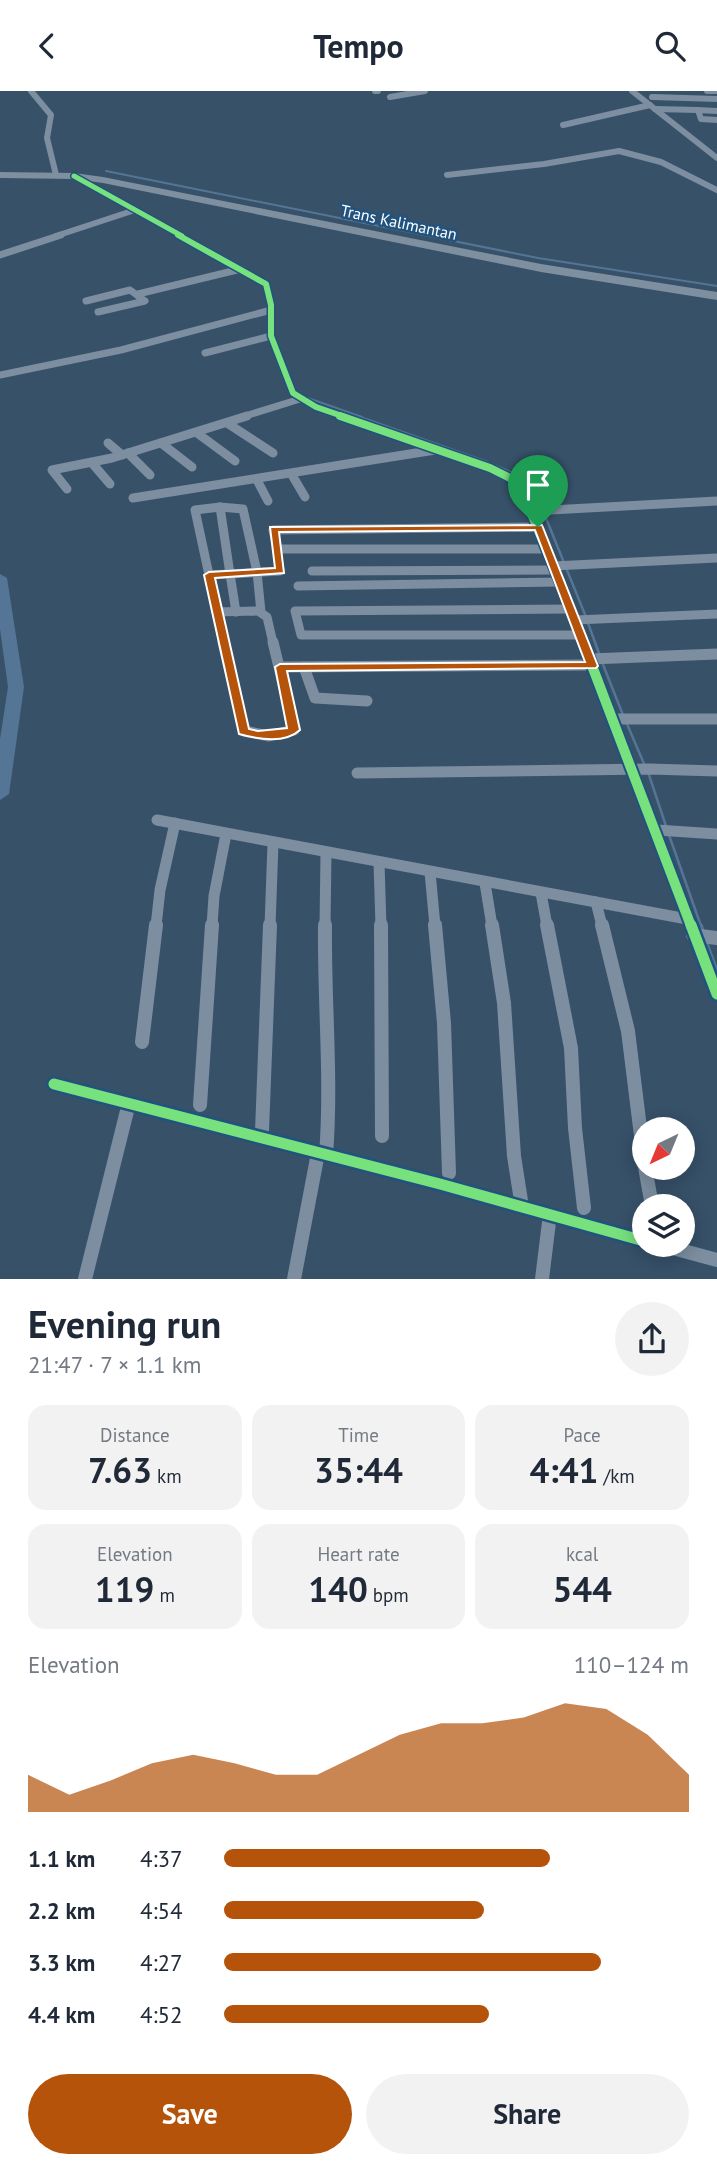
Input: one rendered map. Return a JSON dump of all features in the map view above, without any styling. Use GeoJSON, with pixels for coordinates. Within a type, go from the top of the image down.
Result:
{"type":"FeatureCollection","features":[{"type":"Feature","properties":{"kind":"highway","name":"Trans Kalimantan"},"geometry":{"type":"LineString","coordinates":[[0,175],[74,176],[298,217],[541,268],[717,296]]}},
{"type":"Feature","properties":{"kind":"street"},"geometry":{"type":"LineString","coordinates":[[31,91],[51,115],[47,138],[56,175]]}},
{"type":"Feature","properties":{"kind":"street"},"geometry":{"type":"LineString","coordinates":[[390,97],[425,91]]}},
{"type":"Feature","properties":{"kind":"street"},"geometry":{"type":"LineString","coordinates":[[632,91],[717,159]]}},
{"type":"Feature","properties":{"kind":"street"},"geometry":{"type":"LineString","coordinates":[[707,91],[717,91]]}},
{"type":"Feature","properties":{"kind":"street"},"geometry":{"type":"LineString","coordinates":[[652,97],[717,99]]}},
{"type":"Feature","properties":{"kind":"street"},"geometry":{"type":"LineString","coordinates":[[563,125],[653,107],[717,111]]}},
{"type":"Feature","properties":{"kind":"street"},"geometry":{"type":"LineString","coordinates":[[698,110],[701,119],[717,120]]}},
{"type":"Feature","properties":{"kind":"street"},"geometry":{"type":"LineString","coordinates":[[447,175],[619,151],[661,162],[717,190]]}},
{"type":"Feature","properties":{"kind":"street"},"geometry":{"type":"LineString","coordinates":[[74,176],[266,284],[271,310],[271,336],[290,387],[300,399],[510,478],[540,511],[538,527],[561,583],[580,617],[580,635],[595,661],[641,770],[657,830],[687,919],[717,995]]}},
{"type":"Feature","properties":{"kind":"street"},"geometry":{"type":"LineString","coordinates":[[0,255],[135,210]]}},
{"type":"Feature","properties":{"kind":"street"},"geometry":{"type":"LineString","coordinates":[[138,294],[241,269]]}},
{"type":"Feature","properties":{"kind":"street"},"geometry":{"type":"LineString","coordinates":[[86,301],[130,290],[145,301],[98,312]]}},
{"type":"Feature","properties":{"kind":"street"},"geometry":{"type":"LineString","coordinates":[[0,375],[121,350],[271,310]]}},
{"type":"Feature","properties":{"kind":"street"},"geometry":{"type":"LineString","coordinates":[[205,353],[271,336]]}},
{"type":"Feature","properties":{"kind":"street"},"geometry":{"type":"LineString","coordinates":[[67,489],[52,470],[125,454],[300,399]]}},
{"type":"Feature","properties":{"kind":"street"},"geometry":{"type":"LineString","coordinates":[[227,422],[273,453]]}},
{"type":"Feature","properties":{"kind":"street"},"geometry":{"type":"LineString","coordinates":[[197,433],[235,461]]}},
{"type":"Feature","properties":{"kind":"street"},"geometry":{"type":"LineString","coordinates":[[108,443],[150,475]]}},
{"type":"Feature","properties":{"kind":"street"},"geometry":{"type":"LineString","coordinates":[[161,443],[192,467]]}},
{"type":"Feature","properties":{"kind":"street"},"geometry":{"type":"LineString","coordinates":[[134,498],[438,450]]}},
{"type":"Feature","properties":{"kind":"street"},"geometry":{"type":"LineString","coordinates":[[92,463],[110,484]]}},
{"type":"Feature","properties":{"kind":"street"},"geometry":{"type":"LineString","coordinates":[[292,475],[305,497]]}},
{"type":"Feature","properties":{"kind":"street"},"geometry":{"type":"LineString","coordinates":[[257,480],[268,501]]}},
{"type":"Feature","properties":{"kind":"street"},"geometry":{"type":"LineString","coordinates":[[540,511],[717,502]]}},
{"type":"Feature","properties":{"kind":"street"},"geometry":{"type":"LineString","coordinates":[[220,507],[236,612]]}},
{"type":"Feature","properties":{"kind":"street"},"geometry":{"type":"LineString","coordinates":[[216,612],[261,612],[267,617],[294,730],[287,733],[246,734],[216,612],[194,512],[197,509],[243,508],[257,572],[261,612]]}},
{"type":"Feature","properties":{"kind":"street"},"geometry":{"type":"LineString","coordinates":[[209,575],[280,571],[274,530],[276,528],[538,527]]}},
{"type":"Feature","properties":{"kind":"street"},"geometry":{"type":"LineString","coordinates":[[277,549],[547,549]]}},
{"type":"Feature","properties":{"kind":"street"},"geometry":{"type":"LineString","coordinates":[[312,571],[554,567],[717,558]]}},
{"type":"Feature","properties":{"kind":"street"},"geometry":{"type":"LineString","coordinates":[[298,586],[561,583]]}},
{"type":"Feature","properties":{"kind":"street"},"geometry":{"type":"LineString","coordinates":[[580,635],[302,635],[295,611],[580,617],[717,614]]}},
{"type":"Feature","properties":{"kind":"street"},"geometry":{"type":"LineString","coordinates":[[280,667],[595,661],[717,654]]}},
{"type":"Feature","properties":{"kind":"street"},"geometry":{"type":"LineString","coordinates":[[304,667],[315,698],[367,701]]}},
{"type":"Feature","properties":{"kind":"street"},"geometry":{"type":"LineString","coordinates":[[620,719],[717,719]]}},
{"type":"Feature","properties":{"kind":"street"},"geometry":{"type":"LineString","coordinates":[[357,773],[717,771]]}},
{"type":"Feature","properties":{"kind":"street"},"geometry":{"type":"LineString","coordinates":[[157,820],[687,919]]}},
{"type":"Feature","properties":{"kind":"street"},"geometry":{"type":"LineString","coordinates":[[142,1042],[160,890],[175,823]]}},
{"type":"Feature","properties":{"kind":"street"},"geometry":{"type":"LineString","coordinates":[[657,830],[717,834]]}},
{"type":"Feature","properties":{"kind":"street"},"geometry":{"type":"LineString","coordinates":[[200,1105],[214,896],[226,834]]}},
{"type":"Feature","properties":{"kind":"street"},"geometry":{"type":"LineString","coordinates":[[262,1131],[273,843]]}},
{"type":"Feature","properties":{"kind":"street"},"geometry":{"type":"LineString","coordinates":[[294,1279],[329,1119],[324,982],[326,852]]}},
{"type":"Feature","properties":{"kind":"street"},"geometry":{"type":"LineString","coordinates":[[379,863],[383,984],[382,1136]]}},
{"type":"Feature","properties":{"kind":"street"},"geometry":{"type":"LineString","coordinates":[[430,872],[444,1023],[449,1173]]}},
{"type":"Feature","properties":{"kind":"street"},"geometry":{"type":"LineString","coordinates":[[485,883],[504,1003],[514,1156],[522,1207]]}},
{"type":"Feature","properties":{"kind":"street"},"geometry":{"type":"LineString","coordinates":[[541,893],[571,1048],[575,1128],[584,1208]]}},
{"type":"Feature","properties":{"kind":"street"},"geometry":{"type":"LineString","coordinates":[[597,902],[628,1031],[639,1117]]}},
{"type":"Feature","properties":{"kind":"street"},"geometry":{"type":"LineString","coordinates":[[694,935],[717,938]]}},
{"type":"Feature","properties":{"kind":"street"},"geometry":{"type":"LineString","coordinates":[[54,1084],[632,1238]]}},
{"type":"Feature","properties":{"kind":"street"},"geometry":{"type":"LineString","coordinates":[[85,1279],[129,1103]]}},
{"type":"Feature","properties":{"kind":"street"},"geometry":{"type":"LineString","coordinates":[[542,1279],[550,1215]]}},
{"type":"Feature","properties":{"kind":"street"},"geometry":{"type":"LineString","coordinates":[[695,1254],[717,1260]]}},
{"type":"Feature","properties":{"kind":"waterway"},"geometry":{"type":"LineString","coordinates":[[106,171],[538,258],[717,286]]}},
{"type":"Feature","properties":{"kind":"waterway"},"geometry":{"type":"LineString","coordinates":[[308,398],[362,417]]}},
{"type":"Feature","properties":{"kind":"waterway"},"geometry":{"type":"LineString","coordinates":[[357,416],[487,462]]}},
{"type":"Feature","properties":{"kind":"waterway"},"geometry":{"type":"LineString","coordinates":[[496,466],[515,474],[535,491],[586,617]]}},
{"type":"Feature","properties":{"kind":"waterway"},"geometry":{"type":"LineString","coordinates":[[0,578],[16,687],[0,794]]}},
{"type":"Feature","properties":{"kind":"waterway"},"geometry":{"type":"LineString","coordinates":[[588,623],[600,656]]}},
{"type":"Feature","properties":{"kind":"waterway"},"geometry":{"type":"LineString","coordinates":[[602,662],[623,715]]}},
{"type":"Feature","properties":{"kind":"waterway"},"geometry":{"type":"LineString","coordinates":[[627,724],[645,766]]}},
{"type":"Feature","properties":{"kind":"waterway"},"geometry":{"type":"LineString","coordinates":[[648,772],[666,826]]}},
{"type":"Feature","properties":{"kind":"waterway"},"geometry":{"type":"LineString","coordinates":[[669,835],[701,926]]}},
{"type":"Feature","properties":{"kind":"waterway"},"geometry":{"type":"LineString","coordinates":[[701,925],[703,931]]}},
{"type":"Feature","properties":{"kind":"waterway"},"geometry":{"type":"LineString","coordinates":[[706,941],[717,971]]}},
{"type":"Feature","properties":{"kind":"cycle path"},"geometry":{"type":"LineString","coordinates":[[74,176],[266,284],[271,305],[271,336],[293,393],[316,407],[490,468],[510,478],[520,487],[571,609],[717,994]]}},
{"type":"Feature","properties":{"kind":"cycle path"},"geometry":{"type":"LineString","coordinates":[[54,1084],[440,1184],[632,1238]]}},
{"type":"Feature","properties":{"kind":"route"},"geometry":{"type":"LineString","coordinates":[[538,527],[592,666],[280,667],[294,730],[287,733],[246,734],[209,575],[280,571],[275,545],[276,528],[538,527]]}}]}
